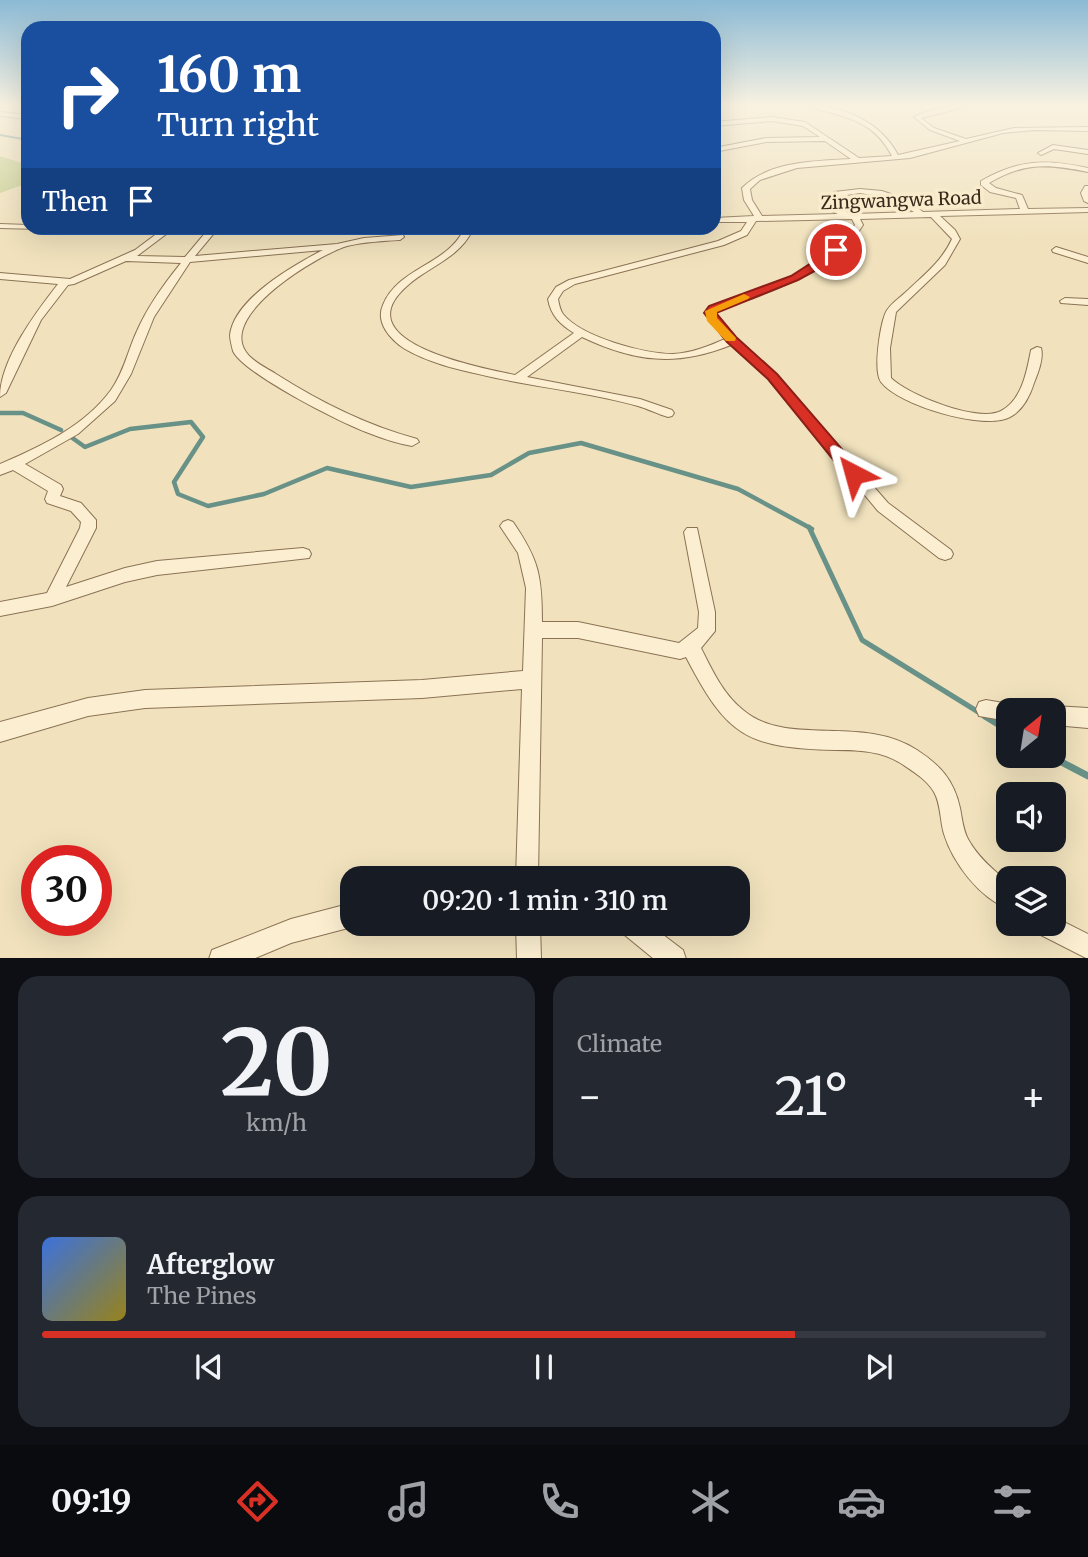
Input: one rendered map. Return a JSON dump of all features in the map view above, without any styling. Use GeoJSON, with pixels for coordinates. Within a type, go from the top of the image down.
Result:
{"type":"FeatureCollection","features":[{"type":"Feature","properties":{"kind":"street"},"geometry":{"type":"LineString","coordinates":[[843,150],[856,159]]}},
{"type":"Feature","properties":{"kind":"street"},"geometry":{"type":"LineString","coordinates":[[891,150],[896,156]]}},
{"type":"Feature","properties":{"kind":"street"},"geometry":{"type":"LineString","coordinates":[[732,340],[695,354],[660,357],[628,351],[582,332],[565,321],[556,311],[553,299],[562,286],[708,248],[744,233],[757,219],[746,194],[746,188],[753,181],[783,170],[856,159],[909,156],[932,150]]}},
{"type":"Feature","properties":{"kind":"street"},"geometry":{"type":"LineString","coordinates":[[1041,153],[1048,150]]}},
{"type":"Feature","properties":{"kind":"street"},"geometry":{"type":"LineString","coordinates":[[1025,212],[1019,197],[993,190],[984,183],[1007,170],[1041,162],[1088,170]]}},
{"type":"Feature","properties":{"kind":"street"},"geometry":{"type":"LineString","coordinates":[[1088,188],[1085,193],[1088,201]]}},
{"type":"Feature","properties":{"kind":"street"},"geometry":{"type":"LineString","coordinates":[[920,214],[907,201],[888,194],[837,194],[833,210],[855,217],[858,228],[821,264],[795,278],[711,311],[711,318],[772,377],[883,507],[945,554]]}},
{"type":"Feature","properties":{"kind":"street","name":"Zingwangwa Road"},"geometry":{"type":"LineString","coordinates":[[721,220],[1088,210]]}},
{"type":"Feature","properties":{"kind":"street"},"geometry":{"type":"LineString","coordinates":[[933,214],[956,239],[939,265],[891,312],[883,369],[890,385],[931,405],[1000,418],[1007,414],[1029,384],[1037,351]]}},
{"type":"Feature","properties":{"kind":"street"},"geometry":{"type":"LineString","coordinates":[[0,226],[21,228]]}},
{"type":"Feature","properties":{"kind":"street"},"geometry":{"type":"LineString","coordinates":[[0,276],[64,283],[126,258],[161,235]]}},
{"type":"Feature","properties":{"kind":"street"},"geometry":{"type":"LineString","coordinates":[[7,467],[70,433],[110,400],[121,385],[152,311],[186,260],[208,235]]}},
{"type":"Feature","properties":{"kind":"street"},"geometry":{"type":"LineString","coordinates":[[126,258],[186,260],[421,235]]}},
{"type":"Feature","properties":{"kind":"street"},"geometry":{"type":"LineString","coordinates":[[466,235],[460,244],[396,292],[388,302],[385,314],[387,323],[399,340],[425,354],[517,379],[640,403],[668,413]]}},
{"type":"Feature","properties":{"kind":"street"},"geometry":{"type":"LineString","coordinates":[[342,245],[287,274],[254,303],[241,321],[236,334],[238,350],[248,360],[281,381],[361,425],[412,442]]}},
{"type":"Feature","properties":{"kind":"street"},"geometry":{"type":"LineString","coordinates":[[1056,250],[1088,260]]}},
{"type":"Feature","properties":{"kind":"street"},"geometry":{"type":"LineString","coordinates":[[0,393],[32,326],[64,283]]}},
{"type":"Feature","properties":{"kind":"street"},"geometry":{"type":"LineString","coordinates":[[1065,301],[1088,302]]}},
{"type":"Feature","properties":{"kind":"street"},"geometry":{"type":"LineString","coordinates":[[517,379],[582,332]]}},
{"type":"Feature","properties":{"kind":"street"},"geometry":{"type":"LineString","coordinates":[[7,467],[56,489],[52,499],[76,507],[89,520],[52,599]]}},
{"type":"Feature","properties":{"kind":"street"},"geometry":{"type":"LineString","coordinates":[[508,526],[522,545],[530,565],[534,588],[527,866]]}},
{"type":"Feature","properties":{"kind":"street"},"geometry":{"type":"LineString","coordinates":[[533,630],[599,634],[666,650],[680,651],[690,646],[706,631],[707,612],[692,532]]}},
{"type":"Feature","properties":{"kind":"street"},"geometry":{"type":"LineString","coordinates":[[0,609],[52,599],[125,575],[157,568],[303,554]]}},
{"type":"Feature","properties":{"kind":"street"},"geometry":{"type":"LineString","coordinates":[[690,646],[724,705],[749,727],[765,733],[805,740],[884,745],[919,763],[940,780],[947,795],[956,838],[975,869],[996,887]]}},
{"type":"Feature","properties":{"kind":"street"},"geometry":{"type":"LineString","coordinates":[[0,732],[88,707],[145,699],[409,689],[533,679]]}},
{"type":"Feature","properties":{"kind":"street"},"geometry":{"type":"LineString","coordinates":[[986,709],[996,710]]}},
{"type":"Feature","properties":{"kind":"street"},"geometry":{"type":"LineString","coordinates":[[1066,717],[1088,718]]}},
{"type":"Feature","properties":{"kind":"street"},"geometry":{"type":"LineString","coordinates":[[221,958],[291,931],[340,918]]}},
{"type":"Feature","properties":{"kind":"street"},"geometry":{"type":"LineString","coordinates":[[528,936],[529,958]]}},
{"type":"Feature","properties":{"kind":"street"},"geometry":{"type":"LineString","coordinates":[[645,936],[674,958]]}},
{"type":"Feature","properties":{"kind":"street"},"geometry":{"type":"LineString","coordinates":[[1066,936],[1088,947]]}},
{"type":"Feature","properties":{"kind":"green space"},"geometry":{"type":"Polygon","coordinates":[[[0,156],[21,163],[21,186],[0,193],[0,156]]]}},
{"type":"Feature","properties":{"kind":"waterway"},"geometry":{"type":"LineString","coordinates":[[0,413],[23,413],[61,430]]}},
{"type":"Feature","properties":{"kind":"waterway"},"geometry":{"type":"LineString","coordinates":[[71,437],[85,447],[130,429],[191,422],[203,437],[174,482],[178,494],[208,506],[264,494],[327,468],[411,487],[491,475],[529,453],[581,443],[738,489],[809,528]]}},
{"type":"Feature","properties":{"kind":"waterway"},"geometry":{"type":"LineString","coordinates":[[809,528],[862,640],[988,718]]}},
{"type":"Feature","properties":{"kind":"waterway"},"geometry":{"type":"LineString","coordinates":[[985,716],[996,723]]}},
{"type":"Feature","properties":{"kind":"waterway"},"geometry":{"type":"LineString","coordinates":[[1066,764],[1088,776]]}},
{"type":"Feature","properties":{"kind":"slow traffic"},"geometry":{"type":"LineString","coordinates":[[730,338],[711,318],[710,313],[713,309],[744,297]]}},
{"type":"Feature","properties":{"kind":"route"},"geometry":{"type":"LineString","coordinates":[[836,250],[821,264],[795,278],[713,309],[710,313],[711,318],[732,340],[772,377],[854,474]]}}]}
